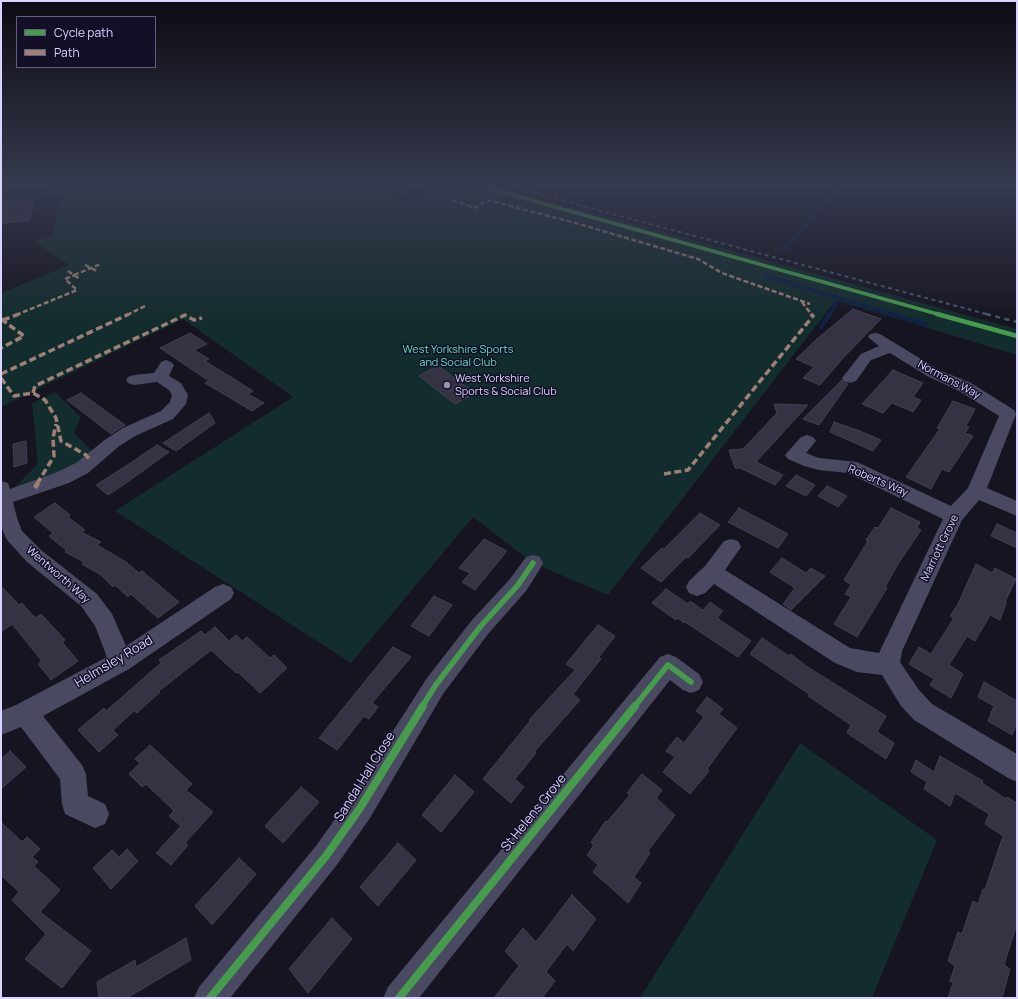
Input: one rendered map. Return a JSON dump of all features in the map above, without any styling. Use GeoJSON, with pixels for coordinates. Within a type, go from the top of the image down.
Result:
{"type":"FeatureCollection","features":[{"type":"Feature","properties":{"kind":"street","name":"Normans Way"},"geometry":{"type":"LineString","coordinates":[[875,337],[932,373],[965,387],[1013,414]]}},
{"type":"Feature","properties":{"kind":"street"},"geometry":{"type":"LineString","coordinates":[[850,378],[866,357],[890,347]]}},
{"type":"Feature","properties":{"kind":"street"},"geometry":{"type":"LineString","coordinates":[[2,493],[35,488],[69,475],[82,468],[112,443],[129,432],[167,415],[178,404],[180,395],[163,371],[134,380]]}},
{"type":"Feature","properties":{"kind":"street","name":"Marriott Grove"},"geometry":{"type":"LineString","coordinates":[[888,664],[891,651],[954,516],[976,491],[1013,414]]}},
{"type":"Feature","properties":{"kind":"street","name":"Roberts Way"},"geometry":{"type":"LineString","coordinates":[[807,441],[794,455],[804,460],[819,464],[851,467],[954,516]]}},
{"type":"Feature","properties":{"kind":"street"},"geometry":{"type":"LineString","coordinates":[[976,491],[1017,509]]}},
{"type":"Feature","properties":{"kind":"street","name":"Wentworth Way"},"geometry":{"type":"LineString","coordinates":[[2,493],[7,518],[14,535],[34,556],[89,600],[104,621],[121,662]]}},
{"type":"Feature","properties":{"kind":"street"},"geometry":{"type":"LineString","coordinates":[[731,547],[704,580],[843,656],[857,661],[873,664],[888,664],[910,698],[923,712],[1017,768]]}},
{"type":"Feature","properties":{"kind":"street","name":"Sandal Hall Close"},"geometry":{"type":"LineString","coordinates":[[210,998],[330,850],[360,808],[434,686],[480,627],[518,585],[533,563]]}},
{"type":"Feature","properties":{"kind":"street","name":"Helmsley Road"},"geometry":{"type":"LineString","coordinates":[[1,723],[25,713],[121,662],[223,593]]}},
{"type":"Feature","properties":{"kind":"street","name":"St Helens Grove"},"geometry":{"type":"LineString","coordinates":[[399,998],[668,665],[691,682]]}},
{"type":"Feature","properties":{"kind":"street"},"geometry":{"type":"LineString","coordinates":[[25,713],[73,774],[75,804],[95,814]]}},
{"type":"Feature","properties":{"kind":"green space","name":"West Yorkshire Sports and Social Club"},"geometry":{"type":"Polygon","coordinates":[[[52,232],[662,232],[1017,329],[1017,355],[836,300],[608,595],[533,563],[473,517],[351,663],[115,511],[293,397],[183,319],[1,407],[1,293],[69,265],[35,242],[51,236],[52,232]]]}},
{"type":"Feature","properties":{"kind":"green space"},"geometry":{"type":"Polygon","coordinates":[[[55,392],[81,417],[74,433],[97,456],[4,498],[38,464],[32,403],[55,392]]]}},
{"type":"Feature","properties":{"kind":"green space"},"geometry":{"type":"Polygon","coordinates":[[[800,743],[937,840],[872,998],[640,998],[800,743]]]}},
{"type":"Feature","properties":{"kind":"building"},"geometry":{"type":"Polygon","coordinates":[[[853,309],[881,319],[843,358],[820,385],[803,378],[814,367],[796,359],[818,338],[853,309]]]}},
{"type":"Feature","properties":{"kind":"building"},"geometry":{"type":"Polygon","coordinates":[[[190,333],[207,344],[194,350],[209,359],[205,361],[253,391],[248,394],[264,403],[252,411],[205,383],[209,381],[160,348],[190,333]]]}},
{"type":"Feature","properties":{"kind":"building","name":"West Yorkshire Sports & Social Club"},"geometry":{"type":"Polygon","coordinates":[[[438,366],[475,393],[455,404],[419,376],[438,366]]]}},
{"type":"Feature","properties":{"kind":"building"},"geometry":{"type":"Polygon","coordinates":[[[893,370],[923,383],[913,397],[921,400],[913,412],[892,403],[883,413],[862,404],[893,370]]]}},
{"type":"Feature","properties":{"kind":"building"},"geometry":{"type":"Polygon","coordinates":[[[842,380],[848,384],[819,425],[803,419],[842,380]]]}},
{"type":"Feature","properties":{"kind":"building"},"geometry":{"type":"Polygon","coordinates":[[[81,393],[125,425],[111,434],[67,400],[81,393]]]}},
{"type":"Feature","properties":{"kind":"building"},"geometry":{"type":"Polygon","coordinates":[[[953,401],[975,409],[966,426],[969,427],[965,433],[973,436],[949,472],[942,469],[931,489],[906,477],[940,429],[937,428],[953,401]]]}},
{"type":"Feature","properties":{"kind":"building"},"geometry":{"type":"Polygon","coordinates":[[[774,404],[808,405],[756,462],[783,475],[775,485],[740,468],[735,468],[729,450],[743,449],[777,413],[774,404]]]}},
{"type":"Feature","properties":{"kind":"building"},"geometry":{"type":"Polygon","coordinates":[[[209,413],[215,423],[176,451],[163,443],[209,413]]]}},
{"type":"Feature","properties":{"kind":"building"},"geometry":{"type":"Polygon","coordinates":[[[834,422],[881,440],[873,451],[830,432],[834,422]]]}},
{"type":"Feature","properties":{"kind":"building"},"geometry":{"type":"Polygon","coordinates":[[[26,441],[27,463],[14,467],[13,444],[26,441]]]}},
{"type":"Feature","properties":{"kind":"building"},"geometry":{"type":"Polygon","coordinates":[[[157,445],[169,452],[122,486],[108,495],[96,485],[140,457],[157,445]]]}},
{"type":"Feature","properties":{"kind":"building"},"geometry":{"type":"Polygon","coordinates":[[[796,475],[815,485],[806,496],[786,486],[796,475]]]}},
{"type":"Feature","properties":{"kind":"building"},"geometry":{"type":"Polygon","coordinates":[[[827,486],[847,496],[838,507],[818,496],[827,486]]]}},
{"type":"Feature","properties":{"kind":"building"},"geometry":{"type":"Polygon","coordinates":[[[55,503],[70,515],[68,517],[85,530],[81,532],[101,542],[97,545],[126,562],[139,573],[142,571],[179,602],[158,618],[131,594],[128,597],[115,585],[113,587],[101,575],[82,564],[84,562],[65,552],[66,550],[49,536],[53,533],[34,517],[55,503]]]}},
{"type":"Feature","properties":{"kind":"building"},"geometry":{"type":"Polygon","coordinates":[[[739,508],[788,534],[778,548],[728,522],[739,508]]]}},
{"type":"Feature","properties":{"kind":"building"},"geometry":{"type":"Polygon","coordinates":[[[891,508],[920,522],[917,528],[921,530],[898,564],[885,587],[887,588],[857,637],[834,624],[851,597],[845,594],[851,585],[844,580],[868,541],[866,540],[875,527],[878,528],[891,508]]]}},
{"type":"Feature","properties":{"kind":"building"},"geometry":{"type":"Polygon","coordinates":[[[700,513],[720,525],[688,558],[686,557],[661,582],[641,568],[662,548],[664,549],[700,513]]]}},
{"type":"Feature","properties":{"kind":"building"},"geometry":{"type":"Polygon","coordinates":[[[997,524],[1017,533],[1017,548],[991,536],[997,524]]]}},
{"type":"Feature","properties":{"kind":"building"},"geometry":{"type":"Polygon","coordinates":[[[484,539],[507,551],[475,590],[462,582],[470,573],[459,568],[484,539]]]}},
{"type":"Feature","properties":{"kind":"building"},"geometry":{"type":"Polygon","coordinates":[[[782,558],[806,573],[811,568],[825,576],[791,610],[783,604],[795,588],[770,572],[782,558]]]}},
{"type":"Feature","properties":{"kind":"building"},"geometry":{"type":"Polygon","coordinates":[[[976,564],[992,573],[995,568],[1016,579],[1005,602],[1006,603],[1000,620],[990,615],[975,641],[967,636],[949,665],[963,674],[951,698],[930,685],[934,679],[909,664],[919,647],[931,654],[954,618],[950,616],[958,604],[976,564]]]}},
{"type":"Feature","properties":{"kind":"building"},"geometry":{"type":"Polygon","coordinates":[[[1,586],[19,605],[22,603],[35,618],[41,614],[65,640],[62,642],[78,661],[51,680],[38,664],[42,661],[12,624],[1,632],[1,586]]]}},
{"type":"Feature","properties":{"kind":"building"},"geometry":{"type":"Polygon","coordinates":[[[666,589],[688,604],[690,601],[703,610],[710,602],[723,611],[717,618],[751,641],[738,657],[685,622],[684,623],[678,618],[676,620],[652,603],[666,589]]]}},
{"type":"Feature","properties":{"kind":"building"},"geometry":{"type":"Polygon","coordinates":[[[434,596],[452,605],[429,636],[411,626],[434,596]]]}},
{"type":"Feature","properties":{"kind":"building"},"geometry":{"type":"Polygon","coordinates":[[[598,625],[615,636],[599,657],[601,659],[573,694],[580,700],[535,751],[536,753],[515,779],[524,787],[511,803],[483,779],[530,721],[529,720],[575,670],[566,664],[598,625]]]}},
{"type":"Feature","properties":{"kind":"building"},"geometry":{"type":"Polygon","coordinates":[[[215,627],[229,641],[236,635],[242,641],[247,637],[270,658],[274,655],[287,668],[260,693],[238,672],[236,673],[211,650],[159,691],[160,692],[137,713],[134,711],[113,730],[118,735],[99,752],[78,730],[104,708],[106,711],[161,663],[159,660],[201,631],[205,635],[215,627]]]}},
{"type":"Feature","properties":{"kind":"building"},"geometry":{"type":"Polygon","coordinates":[[[762,638],[789,656],[791,654],[806,666],[886,716],[877,732],[894,743],[886,759],[847,733],[851,725],[808,696],[809,694],[750,654],[762,638]]]}},
{"type":"Feature","properties":{"kind":"building"},"geometry":{"type":"Polygon","coordinates":[[[393,647],[411,657],[372,703],[378,707],[369,719],[364,716],[337,750],[319,738],[393,647]]]}},
{"type":"Feature","properties":{"kind":"building"},"geometry":{"type":"Polygon","coordinates":[[[984,682],[1017,701],[1017,723],[1012,735],[988,721],[994,706],[978,697],[984,682]]]}},
{"type":"Feature","properties":{"kind":"building"},"geometry":{"type":"Polygon","coordinates":[[[707,697],[723,709],[719,714],[737,728],[707,769],[709,771],[690,794],[663,772],[675,757],[666,751],[677,737],[684,743],[704,717],[696,711],[707,697]]]}},
{"type":"Feature","properties":{"kind":"building"},"geometry":{"type":"Polygon","coordinates":[[[150,745],[192,784],[186,790],[213,812],[185,843],[188,845],[171,865],[156,853],[181,826],[169,816],[174,811],[146,784],[142,787],[129,774],[140,763],[135,759],[150,745]]]}},
{"type":"Feature","properties":{"kind":"building"},"geometry":{"type":"Polygon","coordinates":[[[10,751],[26,767],[1,789],[1,759],[10,751]]]}},
{"type":"Feature","properties":{"kind":"building"},"geometry":{"type":"Polygon","coordinates":[[[940,756],[983,781],[982,783],[1006,799],[1007,797],[1017,803],[1017,923],[1004,965],[1010,969],[1002,998],[948,998],[953,983],[950,981],[955,966],[948,961],[958,932],[962,934],[973,901],[978,904],[983,889],[985,890],[1003,836],[985,824],[989,814],[955,793],[950,806],[924,789],[927,782],[911,772],[916,760],[934,772],[940,756]]]}},
{"type":"Feature","properties":{"kind":"building"},"geometry":{"type":"Polygon","coordinates":[[[642,774],[662,790],[656,798],[675,815],[648,851],[650,853],[634,877],[641,883],[628,903],[593,872],[598,865],[587,855],[594,845],[591,842],[606,821],[607,822],[630,795],[627,793],[642,774]]]}},
{"type":"Feature","properties":{"kind":"building"},"geometry":{"type":"Polygon","coordinates":[[[455,775],[474,792],[441,832],[422,815],[455,775]]]}},
{"type":"Feature","properties":{"kind":"building"},"geometry":{"type":"Polygon","coordinates":[[[301,787],[319,802],[283,843],[265,826],[301,787]]]}},
{"type":"Feature","properties":{"kind":"building"},"geometry":{"type":"Polygon","coordinates":[[[1,822],[22,842],[27,837],[40,849],[32,857],[38,862],[34,866],[60,890],[40,912],[91,951],[62,988],[25,959],[46,934],[12,900],[19,892],[1,875],[1,822]]]}},
{"type":"Feature","properties":{"kind":"building"},"geometry":{"type":"Polygon","coordinates":[[[398,843],[416,860],[378,906],[360,887],[398,843]]]}},
{"type":"Feature","properties":{"kind":"building"},"geometry":{"type":"Polygon","coordinates":[[[127,849],[138,861],[111,889],[93,868],[112,850],[119,857],[127,849]]]}},
{"type":"Feature","properties":{"kind":"building"},"geometry":{"type":"Polygon","coordinates":[[[239,858],[256,874],[212,925],[195,906],[239,858]]]}},
{"type":"Feature","properties":{"kind":"building"},"geometry":{"type":"Polygon","coordinates":[[[572,895],[596,919],[573,951],[567,944],[546,972],[555,981],[542,998],[494,998],[519,966],[505,951],[523,928],[536,942],[572,895]]]}},
{"type":"Feature","properties":{"kind":"building"},"geometry":{"type":"Polygon","coordinates":[[[332,918],[352,939],[308,993],[289,969],[332,918]]]}},
{"type":"Feature","properties":{"kind":"building"},"geometry":{"type":"Polygon","coordinates":[[[186,938],[191,960],[127,998],[99,998],[97,982],[135,960],[136,967],[186,938]]]}},
{"type":"Feature","properties":{"kind":"waterway"},"geometry":{"type":"LineString","coordinates":[[783,250],[799,232]]}},
{"type":"Feature","properties":{"kind":"waterway"},"geometry":{"type":"LineString","coordinates":[[768,274],[766,276],[894,315]]}},
{"type":"Feature","properties":{"kind":"waterway"},"geometry":{"type":"LineString","coordinates":[[829,315],[839,299]]}},
{"type":"Feature","properties":{"kind":"waterway"},"geometry":{"type":"LineString","coordinates":[[821,327],[830,314]]}},
{"type":"Feature","properties":{"kind":"waterway"},"geometry":{"type":"LineString","coordinates":[[891,314],[925,324]]}},
{"type":"Feature","properties":{"kind":"railway"},"geometry":{"type":"LineString","coordinates":[[678,232],[990,315]]}},
{"type":"Feature","properties":{"kind":"railway"},"geometry":{"type":"LineString","coordinates":[[986,314],[1017,322]]}},
{"type":"Feature","properties":{"kind":"marked path"},"geometry":{"type":"LineString","coordinates":[[605,232],[698,259],[722,273],[810,304]]}},
{"type":"Feature","properties":{"kind":"marked path"},"geometry":{"type":"LineString","coordinates":[[74,275],[101,264]]}},
{"type":"Feature","properties":{"kind":"marked path"},"geometry":{"type":"LineString","coordinates":[[85,265],[97,271]]}},
{"type":"Feature","properties":{"kind":"marked path"},"geometry":{"type":"LineString","coordinates":[[68,271],[80,279]]}},
{"type":"Feature","properties":{"kind":"marked path"},"geometry":{"type":"LineString","coordinates":[[3,320],[77,290],[65,279],[75,275]]}},
{"type":"Feature","properties":{"kind":"marked path"},"geometry":{"type":"LineString","coordinates":[[664,474],[688,470],[813,316],[802,302]]}},
{"type":"Feature","properties":{"kind":"marked path"},"geometry":{"type":"LineString","coordinates":[[1,374],[145,306]]}},
{"type":"Feature","properties":{"kind":"marked path"},"geometry":{"type":"LineString","coordinates":[[33,393],[35,386],[185,315],[194,320],[202,318]]}},
{"type":"Feature","properties":{"kind":"marked path"},"geometry":{"type":"LineString","coordinates":[[1,319],[24,336],[1,348]]}},
{"type":"Feature","properties":{"kind":"marked path"},"geometry":{"type":"LineString","coordinates":[[1,378],[14,396],[33,393],[45,400],[56,418],[61,441],[86,455],[91,461]]}},
{"type":"Feature","properties":{"kind":"marked path"},"geometry":{"type":"LineString","coordinates":[[35,488],[54,456],[53,438],[56,424]]}},
{"type":"Feature","properties":{"kind":"cycle path"},"geometry":{"type":"LineString","coordinates":[[644,232],[1017,336]]}},
{"type":"Feature","properties":{"kind":"cycle path"},"geometry":{"type":"LineString","coordinates":[[210,998],[326,856],[360,808],[435,686],[480,627],[518,585],[533,563]]}},
{"type":"Feature","properties":{"kind":"cycle path"},"geometry":{"type":"LineString","coordinates":[[399,998],[668,665],[691,682]]}},
{"type":"Feature","properties":{"kind":"place","name":"West Yorkshire Sports & Social Club"},"geometry":{"type":"Point","coordinates":[447,385]}}]}
